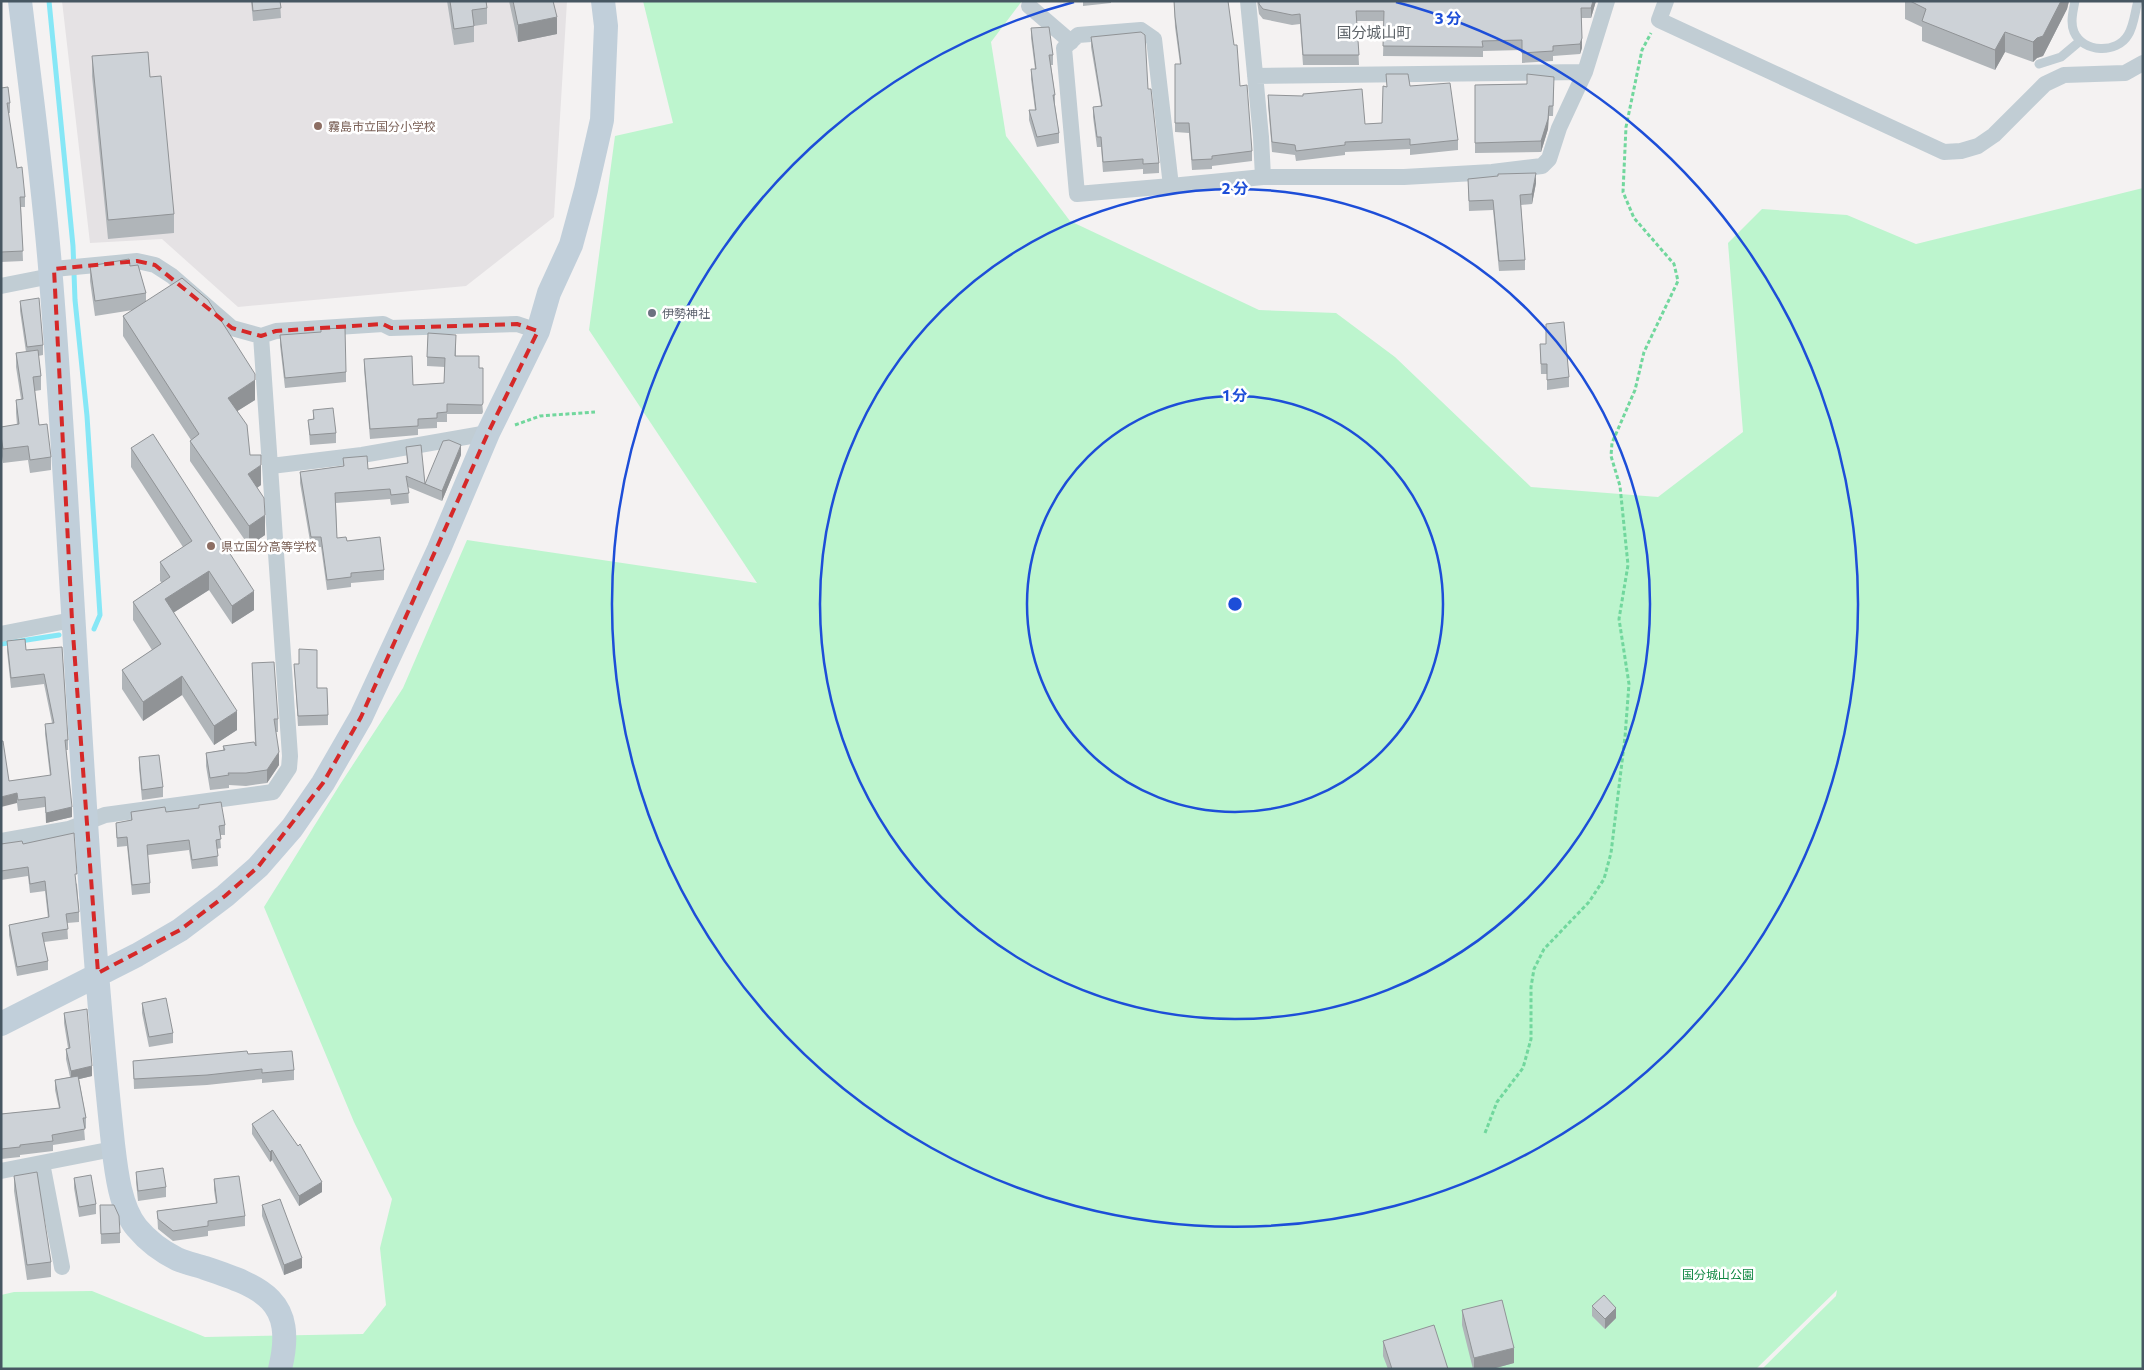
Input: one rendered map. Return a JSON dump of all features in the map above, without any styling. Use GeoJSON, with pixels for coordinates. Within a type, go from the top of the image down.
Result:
{"type":"FeatureCollection","features":[{"type":"Feature","properties":{"kind":"street"},"geometry":{"type":"LineString","coordinates":[[20,1],[54,272],[72,620],[113,1149],[126,1211],[135,1226],[149,1240],[177,1259],[225,1275],[260,1290],[271,1298],[283,1323],[285,1339],[280,1369]]}},
{"type":"Feature","properties":{"kind":"street"},"geometry":{"type":"LineString","coordinates":[[1,1024],[98,973],[137,955],[180,930],[225,896],[258,867],[292,828],[323,783],[361,718],[439,549],[488,433],[538,331],[549,293],[571,245],[602,120],[606,26],[603,1]]}},
{"type":"Feature","properties":{"kind":"street"},"geometry":{"type":"LineString","coordinates":[[1248,1],[1262,177]]}},
{"type":"Feature","properties":{"kind":"street"},"geometry":{"type":"LineString","coordinates":[[1171,186],[1154,39],[1141,30],[1078,35],[1064,48],[1077,194],[1171,186],[1262,177],[1404,177],[1492,172],[1542,166],[1549,159],[1559,128],[1585,72],[1607,1]]}},
{"type":"Feature","properties":{"kind":"street"},"geometry":{"type":"LineString","coordinates":[[1666,1],[1659,20],[1944,152],[1961,151],[1978,146],[2004,126],[2025,101],[2044,84],[2064,75],[2125,73],[2143,63]]}},
{"type":"Feature","properties":{"kind":"street"},"geometry":{"type":"LineString","coordinates":[[1029,6],[1071,42]]}},
{"type":"Feature","properties":{"kind":"street"},"geometry":{"type":"LineString","coordinates":[[1255,76],[1585,72]]}},
{"type":"Feature","properties":{"kind":"street"},"geometry":{"type":"LineString","coordinates":[[1,286],[81,267],[137,261],[155,265],[172,276],[232,328],[261,336],[276,331],[383,324],[390,328],[517,324],[538,331]]}},
{"type":"Feature","properties":{"kind":"street"},"geometry":{"type":"LineString","coordinates":[[1,841],[69,828],[105,815],[273,792],[289,768],[290,756],[261,336]]}},
{"type":"Feature","properties":{"kind":"street"},"geometry":{"type":"LineString","coordinates":[[271,466],[362,455],[488,433]]}},
{"type":"Feature","properties":{"kind":"street"},"geometry":{"type":"LineString","coordinates":[[1,634],[72,620]]}},
{"type":"Feature","properties":{"kind":"street"},"geometry":{"type":"LineString","coordinates":[[1,1172],[113,1149]]}},
{"type":"Feature","properties":{"kind":"street"},"geometry":{"type":"LineString","coordinates":[[42,1164],[62,1267]]}},
{"type":"Feature","properties":{"kind":"lane"},"geometry":{"type":"LineString","coordinates":[[2075,1],[2072,15],[2074,30],[2080,41],[2088,47],[2104,48],[2120,44],[2129,34],[2138,1]]}},
{"type":"Feature","properties":{"kind":"lane"},"geometry":{"type":"LineString","coordinates":[[2039,64],[2061,57],[2080,41]]}},
{"type":"Feature","properties":{"kind":"path"},"geometry":{"type":"LineString","coordinates":[[1485,1133],[1497,1102],[1523,1068],[1531,1039],[1531,987],[1534,969],[1544,949],[1589,902],[1604,878],[1611,853],[1625,737],[1629,684],[1619,619],[1628,565],[1620,486],[1611,456],[1612,443],[1635,390],[1644,352],[1678,281],[1674,264],[1634,218],[1623,192],[1626,127],[1642,50],[1659,20]]}},
{"type":"Feature","properties":{"kind":"path"},"geometry":{"type":"LineString","coordinates":[[488,433],[540,416],[595,412]]}},
{"type":"Feature","properties":{"kind":"highlighted area"},"geometry":{"type":"Polygon","coordinates":[[[137,261],[155,265],[232,328],[261,336],[276,331],[383,324],[391,328],[517,324],[538,331],[488,433],[361,717],[323,783],[258,867],[225,896],[180,930],[98,973],[72,620],[54,269],[137,261]]]}},
{"type":"Feature","properties":{"kind":"shaded area","name":"霧島市立国分小学校"},"geometry":{"type":"Polygon","coordinates":[[[62,1],[567,1],[554,217],[466,286],[238,307],[162,239],[90,243],[62,1]]]}},
{"type":"Feature","properties":{"kind":"green space","name":"国分城山公園"},"geometry":{"type":"Polygon","coordinates":[[[643,1],[1022,1],[991,42],[1006,136],[1070,221],[1259,310],[1336,313],[1395,357],[1531,487],[1658,497],[1743,432],[1728,243],[1762,209],[1847,215],[1916,244],[2143,188],[2143,1369],[1762,1369],[1836,1296],[1837,1290],[1756,1369],[1,1369],[1,1295],[14,1292],[92,1291],[205,1337],[363,1334],[386,1305],[380,1248],[392,1199],[354,1122],[264,907],[339,786],[403,688],[467,540],[757,583],[589,330],[615,136],[673,123],[643,1]]]}},
{"type":"Feature","properties":{"kind":"building"},"geometry":{"type":"Polygon","coordinates":[[[252,1],[280,1],[281,8],[253,11],[252,1]]]}},
{"type":"Feature","properties":{"kind":"building"},"geometry":{"type":"Polygon","coordinates":[[[450,1],[486,1],[487,8],[472,10],[474,26],[454,29],[450,1]]]}},
{"type":"Feature","properties":{"kind":"building"},"geometry":{"type":"Polygon","coordinates":[[[513,1],[553,1],[557,17],[518,25],[513,1]]]}},
{"type":"Feature","properties":{"kind":"building"},"geometry":{"type":"Polygon","coordinates":[[[1174,1],[1228,1],[1234,45],[1237,45],[1240,86],[1247,85],[1252,151],[1212,156],[1212,159],[1192,160],[1189,123],[1175,123],[1175,64],[1181,64],[1174,1]]]}},
{"type":"Feature","properties":{"kind":"building"},"geometry":{"type":"Polygon","coordinates":[[[1259,1],[1593,1],[1591,8],[1581,8],[1582,38],[1580,44],[1553,46],[1553,51],[1522,53],[1522,40],[1482,41],[1483,47],[1383,46],[1384,11],[1356,11],[1359,55],[1303,55],[1300,14],[1292,15],[1263,9],[1259,1]]]}},
{"type":"Feature","properties":{"kind":"building"},"geometry":{"type":"Polygon","coordinates":[[[1910,1],[2061,1],[2043,36],[2033,42],[2005,32],[1995,50],[1922,21],[1926,9],[1910,1]]]}},
{"type":"Feature","properties":{"kind":"building"},"geometry":{"type":"Polygon","coordinates":[[[1049,27],[1053,55],[1049,55],[1059,133],[1037,137],[1029,110],[1036,110],[1031,69],[1036,69],[1031,28],[1049,27]]]}},
{"type":"Feature","properties":{"kind":"building"},"geometry":{"type":"Polygon","coordinates":[[[1141,32],[1145,35],[1148,89],[1151,89],[1159,163],[1143,164],[1143,159],[1103,162],[1101,137],[1097,137],[1093,107],[1102,106],[1091,37],[1141,32]]]}},
{"type":"Feature","properties":{"kind":"building"},"geometry":{"type":"Polygon","coordinates":[[[148,52],[150,77],[161,76],[174,214],[108,220],[92,56],[148,52]]]}},
{"type":"Feature","properties":{"kind":"building"},"geometry":{"type":"Polygon","coordinates":[[[1386,74],[1408,74],[1410,86],[1450,83],[1458,140],[1410,145],[1410,139],[1345,142],[1345,145],[1296,151],[1295,145],[1272,142],[1268,95],[1303,96],[1303,94],[1362,89],[1365,124],[1382,123],[1383,86],[1387,87],[1386,74]]]}},
{"type":"Feature","properties":{"kind":"building"},"geometry":{"type":"Polygon","coordinates":[[[1527,74],[1554,77],[1553,106],[1549,106],[1548,119],[1541,141],[1475,143],[1475,85],[1527,84],[1527,74]]]}},
{"type":"Feature","properties":{"kind":"building"},"geometry":{"type":"Polygon","coordinates":[[[8,87],[10,103],[7,103],[17,168],[22,167],[25,197],[20,197],[23,251],[1,252],[1,88],[8,87]]]}},
{"type":"Feature","properties":{"kind":"building"},"geometry":{"type":"Polygon","coordinates":[[[1536,173],[1532,194],[1520,195],[1525,260],[1499,261],[1493,200],[1469,201],[1468,179],[1498,176],[1498,174],[1536,173]]]}},
{"type":"Feature","properties":{"kind":"building"},"geometry":{"type":"Polygon","coordinates":[[[129,259],[130,266],[138,265],[146,293],[95,301],[90,266],[129,259]]]}},
{"type":"Feature","properties":{"kind":"building"},"geometry":{"type":"Polygon","coordinates":[[[182,278],[208,300],[255,374],[255,380],[228,398],[247,425],[250,455],[261,455],[261,465],[248,474],[264,498],[265,515],[249,526],[190,441],[199,434],[123,316],[182,278]]]}},
{"type":"Feature","properties":{"kind":"building"},"geometry":{"type":"Polygon","coordinates":[[[39,298],[43,345],[27,347],[20,301],[39,298]]]}},
{"type":"Feature","properties":{"kind":"building"},"geometry":{"type":"Polygon","coordinates":[[[1564,322],[1569,377],[1547,380],[1547,364],[1541,364],[1540,344],[1546,344],[1546,324],[1564,322]]]}},
{"type":"Feature","properties":{"kind":"building"},"geometry":{"type":"Polygon","coordinates":[[[345,328],[346,372],[285,378],[280,335],[321,332],[321,329],[345,328]]]}},
{"type":"Feature","properties":{"kind":"building"},"geometry":{"type":"Polygon","coordinates":[[[428,333],[456,335],[455,356],[479,356],[479,368],[483,368],[482,405],[447,404],[447,412],[437,413],[437,418],[418,419],[418,426],[370,429],[364,359],[412,356],[413,385],[444,383],[445,358],[427,357],[428,333]]]}},
{"type":"Feature","properties":{"kind":"building"},"geometry":{"type":"Polygon","coordinates":[[[38,350],[41,376],[33,377],[39,425],[47,424],[51,457],[30,460],[28,446],[3,449],[1,427],[19,424],[16,400],[23,399],[16,353],[38,350]]]}},
{"type":"Feature","properties":{"kind":"building"},"geometry":{"type":"Polygon","coordinates":[[[333,408],[336,433],[310,435],[308,420],[314,419],[313,410],[333,408]]]}},
{"type":"Feature","properties":{"kind":"building"},"geometry":{"type":"Polygon","coordinates":[[[153,434],[254,591],[232,606],[209,571],[165,599],[237,711],[214,726],[182,676],[143,702],[122,670],[161,644],[133,602],[170,577],[160,562],[192,541],[131,448],[153,434]]]}},
{"type":"Feature","properties":{"kind":"building"},"geometry":{"type":"Polygon","coordinates":[[[449,440],[461,445],[442,491],[425,484],[443,441],[449,440]]]}},
{"type":"Feature","properties":{"kind":"building"},"geometry":{"type":"Polygon","coordinates":[[[421,445],[425,484],[406,476],[409,493],[391,495],[390,489],[335,493],[337,538],[346,537],[347,541],[380,537],[384,570],[351,573],[351,577],[327,580],[321,537],[311,537],[300,472],[344,466],[343,458],[367,456],[368,469],[408,463],[406,447],[421,445]]]}},
{"type":"Feature","properties":{"kind":"building"},"geometry":{"type":"Polygon","coordinates":[[[25,639],[26,650],[62,647],[68,740],[65,740],[72,807],[46,813],[45,797],[18,800],[17,793],[1,797],[1,741],[3,741],[9,781],[51,775],[45,724],[54,723],[44,674],[11,678],[7,641],[25,639]]]}},
{"type":"Feature","properties":{"kind":"building"},"geometry":{"type":"Polygon","coordinates":[[[299,649],[317,650],[317,688],[327,688],[328,715],[298,716],[294,664],[299,664],[299,649]]]}},
{"type":"Feature","properties":{"kind":"building"},"geometry":{"type":"Polygon","coordinates":[[[274,662],[278,719],[274,719],[279,752],[267,770],[228,773],[229,775],[210,778],[206,753],[225,750],[223,746],[254,742],[256,746],[252,663],[274,662]]]}},
{"type":"Feature","properties":{"kind":"building"},"geometry":{"type":"Polygon","coordinates":[[[159,755],[163,787],[142,790],[139,757],[159,755]]]}},
{"type":"Feature","properties":{"kind":"building"},"geometry":{"type":"Polygon","coordinates":[[[221,802],[225,825],[219,826],[221,839],[216,840],[218,856],[192,860],[189,840],[147,845],[150,883],[132,885],[127,837],[117,838],[116,823],[132,820],[131,812],[165,807],[166,812],[199,808],[199,805],[221,802]]]}},
{"type":"Feature","properties":{"kind":"building"},"geometry":{"type":"Polygon","coordinates":[[[74,833],[77,874],[75,874],[79,912],[66,914],[68,929],[42,933],[48,961],[17,967],[9,925],[49,917],[45,881],[30,884],[28,867],[1,871],[1,844],[22,841],[23,844],[74,833]]]}},
{"type":"Feature","properties":{"kind":"building"},"geometry":{"type":"Polygon","coordinates":[[[166,998],[173,1033],[149,1037],[142,1003],[166,998]]]}},
{"type":"Feature","properties":{"kind":"building"},"geometry":{"type":"Polygon","coordinates":[[[87,1009],[92,1066],[71,1071],[66,1049],[70,1048],[64,1013],[87,1009]]]}},
{"type":"Feature","properties":{"kind":"building"},"geometry":{"type":"Polygon","coordinates":[[[247,1051],[248,1054],[292,1051],[294,1070],[262,1073],[262,1069],[207,1075],[134,1079],[133,1061],[247,1051]]]}},
{"type":"Feature","properties":{"kind":"building"},"geometry":{"type":"Polygon","coordinates":[[[78,1076],[86,1118],[83,1118],[85,1129],[52,1135],[53,1141],[1,1149],[1,1114],[60,1108],[55,1080],[78,1076]]]}},
{"type":"Feature","properties":{"kind":"building"},"geometry":{"type":"Polygon","coordinates":[[[273,1110],[298,1146],[300,1144],[322,1182],[299,1196],[272,1150],[270,1152],[252,1124],[273,1110]]]}},
{"type":"Feature","properties":{"kind":"building"},"geometry":{"type":"Polygon","coordinates":[[[163,1168],[166,1187],[138,1191],[136,1172],[163,1168]]]}},
{"type":"Feature","properties":{"kind":"building"},"geometry":{"type":"Polygon","coordinates":[[[37,1172],[51,1262],[27,1265],[14,1176],[37,1172]]]}},
{"type":"Feature","properties":{"kind":"building"},"geometry":{"type":"Polygon","coordinates":[[[91,1175],[96,1204],[79,1207],[74,1178],[91,1175]]]}},
{"type":"Feature","properties":{"kind":"building"},"geometry":{"type":"Polygon","coordinates":[[[239,1176],[245,1216],[208,1221],[208,1226],[173,1231],[158,1219],[157,1211],[217,1203],[214,1179],[239,1176]]]}},
{"type":"Feature","properties":{"kind":"building"},"geometry":{"type":"Polygon","coordinates":[[[280,1199],[302,1258],[284,1265],[262,1205],[280,1199]]]}},
{"type":"Feature","properties":{"kind":"building"},"geometry":{"type":"Polygon","coordinates":[[[100,1205],[114,1205],[119,1216],[120,1233],[101,1234],[100,1205]]]}},
{"type":"Feature","properties":{"kind":"building"},"geometry":{"type":"Polygon","coordinates":[[[1604,1295],[1616,1308],[1605,1319],[1592,1306],[1604,1295]]]}},
{"type":"Feature","properties":{"kind":"building"},"geometry":{"type":"Polygon","coordinates":[[[1502,1300],[1514,1348],[1474,1358],[1462,1310],[1502,1300]]]}},
{"type":"Feature","properties":{"kind":"building"},"geometry":{"type":"Polygon","coordinates":[[[1434,1325],[1448,1369],[1392,1369],[1383,1341],[1434,1325]]]}},
{"type":"Feature","properties":{"kind":"waterway"},"geometry":{"type":"LineString","coordinates":[[49,1],[73,246],[75,300],[87,416],[100,615],[94,629]]}},
{"type":"Feature","properties":{"kind":"waterway"},"geometry":{"type":"LineString","coordinates":[[1,644],[59,635]]}},
{"type":"Feature","properties":{"kind":"place","name":"霧島市立国分小学校"},"geometry":{"type":"Point","coordinates":[318,126]}},
{"type":"Feature","properties":{"kind":"place","name":"伊勢神社"},"geometry":{"type":"Point","coordinates":[652,313]}},
{"type":"Feature","properties":{"kind":"place","name":"県立国分高等学校"},"geometry":{"type":"Point","coordinates":[211,546]}},
{"type":"Feature","properties":{"kind":"district","name":"国分城山町"},"geometry":{"type":"Point","coordinates":[1374,32]}}]}
